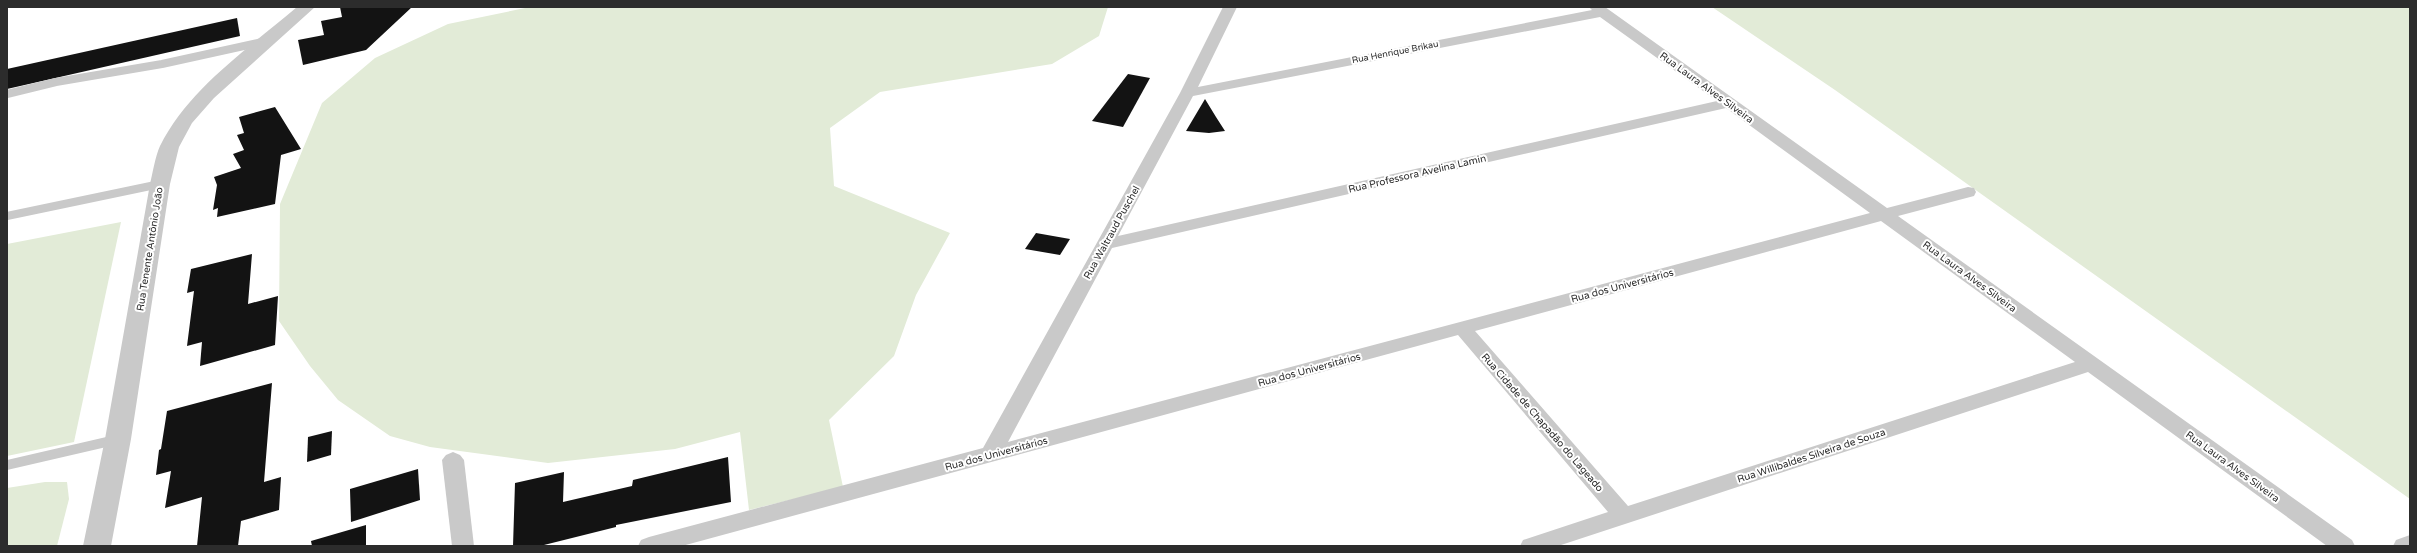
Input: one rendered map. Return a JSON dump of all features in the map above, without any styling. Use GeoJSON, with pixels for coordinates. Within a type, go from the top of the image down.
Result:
{"type":"FeatureCollection","features":[{"type":"Feature","properties":{"kind":"street","name":"Rua Tenente Antônio João"},"geometry":{"type":"LineString","coordinates":[[97,546],[118,439],[160,184],[169,147],[184,121],[208,94],[307,7]]}},
{"type":"Feature","properties":{"kind":"street","name":"Rua Waltraud Puschel"},"geometry":{"type":"LineString","coordinates":[[990,455],[1187,93],[1230,7]]}},
{"type":"Feature","properties":{"kind":"street","name":"Rua Henrique Brikau"},"geometry":{"type":"LineString","coordinates":[[1187,93],[1599,9]]}},
{"type":"Feature","properties":{"kind":"street","name":"Rua Laura Alves Silveira"},"geometry":{"type":"LineString","coordinates":[[1599,9],[2344,546]]}},
{"type":"Feature","properties":{"kind":"street","name":"Rua Professora Avelina Lamin"},"geometry":{"type":"LineString","coordinates":[[1105,244],[1729,103]]}},
{"type":"Feature","properties":{"kind":"street","name":"Rua dos Universitários"},"geometry":{"type":"LineString","coordinates":[[649,546],[1968,192]]}},
{"type":"Feature","properties":{"kind":"street","name":"Rua Cidade de Chapadão do Lageado"},"geometry":{"type":"LineString","coordinates":[[1462,328],[1624,516]]}},
{"type":"Feature","properties":{"kind":"street","name":"Rua Willibaldes Silveira de Souza"},"geometry":{"type":"LineString","coordinates":[[1531,546],[2091,364]]}},
{"type":"Feature","properties":{"kind":"street"},"geometry":{"type":"LineString","coordinates":[[452,460],[464,546]]}},
{"type":"Feature","properties":{"kind":"street"},"geometry":{"type":"LineString","coordinates":[[2404,546],[2410,544]]}},
{"type":"Feature","properties":{"kind":"lane"},"geometry":{"type":"LineString","coordinates":[[7,94],[56,82],[162,64],[267,41]]}},
{"type":"Feature","properties":{"kind":"lane"},"geometry":{"type":"LineString","coordinates":[[7,216],[160,184]]}},
{"type":"Feature","properties":{"kind":"lane"},"geometry":{"type":"LineString","coordinates":[[7,465],[118,439]]}},
{"type":"Feature","properties":{"kind":"green space"},"geometry":{"type":"Polygon","coordinates":[[[530,7],[1108,7],[1099,36],[1052,64],[880,92],[830,128],[834,186],[950,233],[916,295],[894,356],[829,420],[843,487],[749,510],[740,432],[675,449],[548,463],[430,447],[390,436],[338,400],[310,366],[279,321],[280,204],[322,103],[375,58],[448,24],[530,7]]]}},
{"type":"Feature","properties":{"kind":"green space"},"geometry":{"type":"Polygon","coordinates":[[[1712,7],[2410,7],[2410,499],[1835,90],[1712,7]]]}},
{"type":"Feature","properties":{"kind":"green space"},"geometry":{"type":"Polygon","coordinates":[[[121,222],[74,442],[7,456],[7,244],[121,222]]]}},
{"type":"Feature","properties":{"kind":"green space"},"geometry":{"type":"Polygon","coordinates":[[[45,482],[67,482],[69,499],[57,546],[7,546],[7,488],[45,482]]]}},
{"type":"Feature","properties":{"kind":"building"},"geometry":{"type":"Polygon","coordinates":[[[340,7],[412,7],[366,50],[303,65],[298,40],[324,35],[321,21],[342,17],[340,7]]]}},
{"type":"Feature","properties":{"kind":"building"},"geometry":{"type":"Polygon","coordinates":[[[237,18],[240,36],[7,89],[7,69],[237,18]]]}},
{"type":"Feature","properties":{"kind":"building"},"geometry":{"type":"Polygon","coordinates":[[[1128,74],[1150,78],[1123,127],[1092,121],[1128,74]]]}},
{"type":"Feature","properties":{"kind":"building"},"geometry":{"type":"Polygon","coordinates":[[[1205,99],[1225,131],[1209,133],[1186,131],[1205,99]]]}},
{"type":"Feature","properties":{"kind":"building"},"geometry":{"type":"Polygon","coordinates":[[[275,107],[301,149],[281,155],[275,204],[217,217],[218,208],[213,210],[217,185],[214,177],[241,168],[233,154],[244,150],[237,135],[244,133],[239,117],[275,107]]]}},
{"type":"Feature","properties":{"kind":"building"},"geometry":{"type":"Polygon","coordinates":[[[1036,233],[1070,239],[1060,255],[1025,249],[1036,233]]]}},
{"type":"Feature","properties":{"kind":"building"},"geometry":{"type":"Polygon","coordinates":[[[252,254],[248,304],[278,296],[275,345],[200,366],[202,342],[187,346],[194,291],[187,293],[191,269],[252,254]]]}},
{"type":"Feature","properties":{"kind":"building"},"geometry":{"type":"Polygon","coordinates":[[[272,383],[264,482],[281,477],[279,510],[241,521],[238,546],[197,546],[202,497],[165,508],[171,471],[156,475],[159,450],[161,449],[167,411],[272,383]]]}},
{"type":"Feature","properties":{"kind":"building"},"geometry":{"type":"Polygon","coordinates":[[[332,431],[331,455],[307,462],[308,437],[332,431]]]}},
{"type":"Feature","properties":{"kind":"building"},"geometry":{"type":"Polygon","coordinates":[[[728,457],[731,502],[616,525],[616,527],[540,546],[513,546],[515,483],[564,472],[563,502],[632,486],[633,480],[728,457]]]}},
{"type":"Feature","properties":{"kind":"building"},"geometry":{"type":"Polygon","coordinates":[[[418,469],[420,500],[351,522],[350,489],[418,469]]]}},
{"type":"Feature","properties":{"kind":"building"},"geometry":{"type":"Polygon","coordinates":[[[366,525],[366,546],[312,546],[311,541],[366,525]]]}}]}
